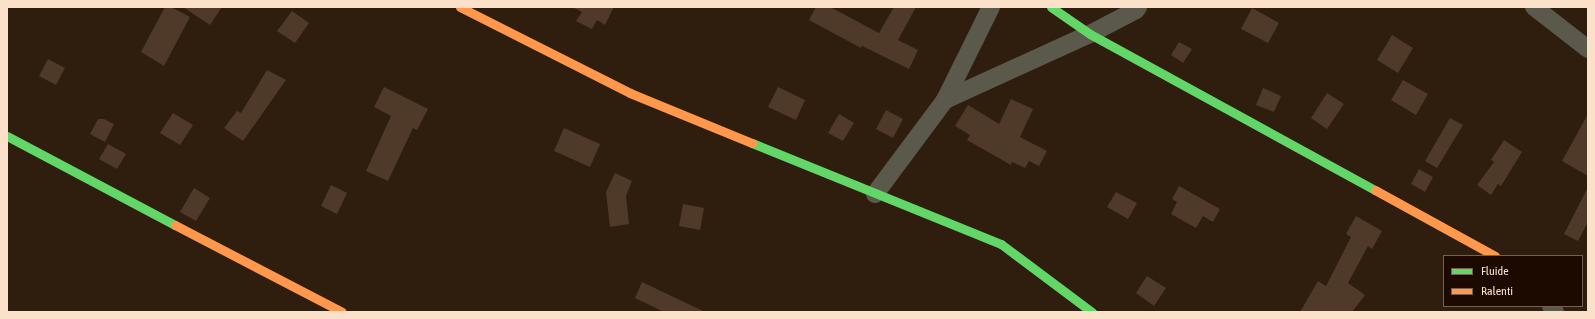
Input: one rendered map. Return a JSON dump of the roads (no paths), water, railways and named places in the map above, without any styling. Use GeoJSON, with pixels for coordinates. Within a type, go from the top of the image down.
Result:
{"type":"FeatureCollection","features":[{"type":"Feature","properties":{"kind":"street"},"geometry":{"type":"LineString","coordinates":[[460,7],[630,93],[1001,244],[1092,312]]}},
{"type":"Feature","properties":{"kind":"street"},"geometry":{"type":"LineString","coordinates":[[875,194],[945,100],[991,7]]}},
{"type":"Feature","properties":{"kind":"street"},"geometry":{"type":"LineString","coordinates":[[1051,7],[1090,34],[1493,255]]}},
{"type":"Feature","properties":{"kind":"street"},"geometry":{"type":"LineString","coordinates":[[945,100],[1090,34],[1136,10],[1138,7]]}},
{"type":"Feature","properties":{"kind":"street"},"geometry":{"type":"LineString","coordinates":[[1534,7],[1588,49]]}},
{"type":"Feature","properties":{"kind":"street"},"geometry":{"type":"LineString","coordinates":[[7,136],[264,273],[342,312]]}}]}
